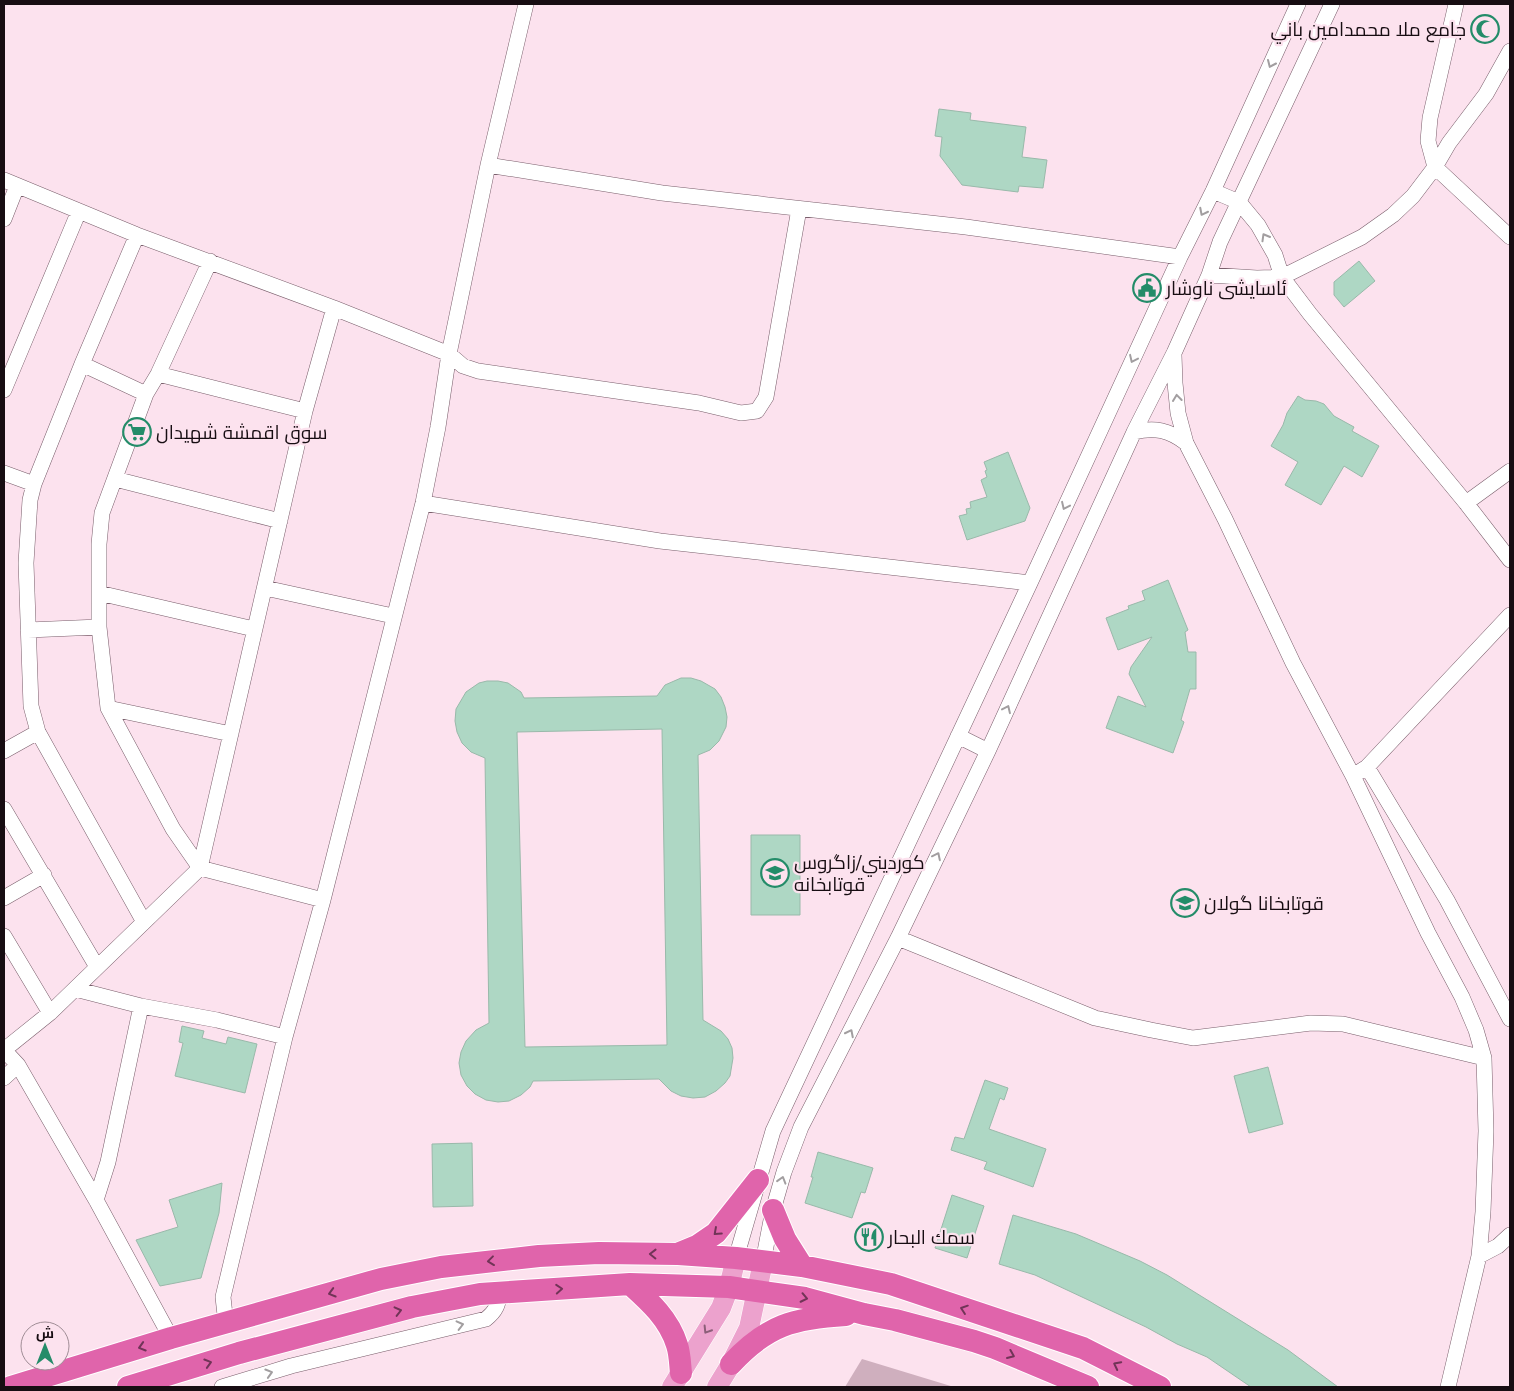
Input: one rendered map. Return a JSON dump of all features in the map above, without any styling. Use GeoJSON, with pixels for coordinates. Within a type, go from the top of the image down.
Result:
{"type":"FeatureCollection","features":[{"type":"Feature","properties":{"kind":"highway"},"geometry":{"type":"LineString","coordinates":[[678,1254],[697,1246],[716,1233],[728,1221],[743,1197],[758,1180]]}},
{"type":"Feature","properties":{"kind":"highway"},"geometry":{"type":"LineString","coordinates":[[773,1210],[785,1239],[802,1266]]}},
{"type":"Feature","properties":{"kind":"highway"},"geometry":{"type":"LineString","coordinates":[[11,1387],[171,1338],[381,1279],[441,1267],[539,1256],[598,1253],[678,1254],[736,1258],[802,1266],[891,1284],[1083,1348],[1160,1387]]}},
{"type":"Feature","properties":{"kind":"highway"},"geometry":{"type":"LineString","coordinates":[[630,1284],[656,1308],[668,1325],[678,1347],[676,1380]]}},
{"type":"Feature","properties":{"kind":"highway"},"geometry":{"type":"LineString","coordinates":[[128,1387],[239,1353],[412,1307],[480,1294],[630,1284],[729,1287],[805,1298],[974,1341],[996,1348],[1088,1387]]}},
{"type":"Feature","properties":{"kind":"highway"},"geometry":{"type":"LineString","coordinates":[[731,1364],[744,1350],[760,1338],[787,1324],[812,1318],[864,1314]]}},
{"type":"Feature","properties":{"kind":"main road"},"geometry":{"type":"LineString","coordinates":[[676,1380],[721,1308],[729,1287],[736,1258]]}},
{"type":"Feature","properties":{"kind":"main road"},"geometry":{"type":"LineString","coordinates":[[717,1387],[749,1328],[763,1262]]}},
{"type":"Feature","properties":{"kind":"street"},"geometry":{"type":"LineString","coordinates":[[226,1324],[224,1297],[285,1037],[323,900],[423,503],[438,427],[449,354],[488,165],[526,4]]}},
{"type":"Feature","properties":{"kind":"street"},"geometry":{"type":"LineString","coordinates":[[736,1258],[773,1131],[1030,583],[1180,257],[1213,192],[1294,4]]}},
{"type":"Feature","properties":{"kind":"street"},"geometry":{"type":"LineString","coordinates":[[763,1262],[773,1210],[784,1172],[801,1127],[898,938],[988,751],[1134,432],[1174,353],[1209,275],[1220,242],[1332,4]]}},
{"type":"Feature","properties":{"kind":"street"},"geometry":{"type":"LineString","coordinates":[[1456,4],[1429,125],[1428,142],[1435,167],[1510,237]]}},
{"type":"Feature","properties":{"kind":"street"},"geometry":{"type":"LineString","coordinates":[[1209,275],[1257,278],[1282,277],[1362,237],[1393,215],[1413,196],[1435,167],[1449,143],[1486,94],[1508,60]]}},
{"type":"Feature","properties":{"kind":"street"},"geometry":{"type":"LineString","coordinates":[[488,165],[662,193],[966,227],[1180,257]]}},
{"type":"Feature","properties":{"kind":"street"},"geometry":{"type":"LineString","coordinates":[[4,220],[11,183],[137,235],[334,308],[449,354],[463,366],[478,372],[699,403],[741,413],[758,412],[766,397],[799,209]]}},
{"type":"Feature","properties":{"kind":"street"},"geometry":{"type":"LineString","coordinates":[[1213,192],[1239,202],[1258,225],[1275,255],[1282,277],[1343,356],[1466,503],[1510,560]]}},
{"type":"Feature","properties":{"kind":"street"},"geometry":{"type":"LineString","coordinates":[[4,390],[79,210]]}},
{"type":"Feature","properties":{"kind":"street"},"geometry":{"type":"LineString","coordinates":[[137,235],[82,364],[34,484],[30,500],[26,563],[31,706],[38,732],[144,922]]}},
{"type":"Feature","properties":{"kind":"street"},"geometry":{"type":"LineString","coordinates":[[210,261],[158,374],[146,394],[102,513],[99,544],[99,627],[108,708],[173,829],[200,868],[323,900]]}},
{"type":"Feature","properties":{"kind":"street"},"geometry":{"type":"LineString","coordinates":[[171,1338],[96,1200],[18,1065],[4,1050],[50,1013],[200,868],[305,411],[334,308]]}},
{"type":"Feature","properties":{"kind":"street"},"geometry":{"type":"LineString","coordinates":[[1174,353],[1178,406],[1186,443],[1225,519],[1293,663],[1353,776],[1428,933],[1462,997],[1476,1030],[1484,1058],[1486,1131],[1483,1212],[1479,1256],[1448,1387]]}},
{"type":"Feature","properties":{"kind":"street"},"geometry":{"type":"LineString","coordinates":[[82,364],[146,394]]}},
{"type":"Feature","properties":{"kind":"street"},"geometry":{"type":"LineString","coordinates":[[158,374],[305,411]]}},
{"type":"Feature","properties":{"kind":"street"},"geometry":{"type":"LineString","coordinates":[[1134,432],[1148,429],[1162,430],[1175,435],[1186,443]]}},
{"type":"Feature","properties":{"kind":"street"},"geometry":{"type":"LineString","coordinates":[[1466,503],[1510,471]]}},
{"type":"Feature","properties":{"kind":"street"},"geometry":{"type":"LineString","coordinates":[[4,473],[34,484]]}},
{"type":"Feature","properties":{"kind":"street"},"geometry":{"type":"LineString","coordinates":[[115,479],[280,521]]}},
{"type":"Feature","properties":{"kind":"street"},"geometry":{"type":"LineString","coordinates":[[423,503],[660,541],[1030,583]]}},
{"type":"Feature","properties":{"kind":"street"},"geometry":{"type":"LineString","coordinates":[[264,588],[393,616]]}},
{"type":"Feature","properties":{"kind":"street"},"geometry":{"type":"LineString","coordinates":[[99,593],[254,629]]}},
{"type":"Feature","properties":{"kind":"street"},"geometry":{"type":"LineString","coordinates":[[1353,776],[1367,768],[1510,615]]}},
{"type":"Feature","properties":{"kind":"street"},"geometry":{"type":"LineString","coordinates":[[28,630],[99,627]]}},
{"type":"Feature","properties":{"kind":"street"},"geometry":{"type":"LineString","coordinates":[[108,708],[231,734]]}},
{"type":"Feature","properties":{"kind":"street"},"geometry":{"type":"LineString","coordinates":[[4,750],[38,732]]}},
{"type":"Feature","properties":{"kind":"street"},"geometry":{"type":"LineString","coordinates":[[958,736],[988,751]]}},
{"type":"Feature","properties":{"kind":"street"},"geometry":{"type":"LineString","coordinates":[[1367,768],[1447,900],[1510,1019]]}},
{"type":"Feature","properties":{"kind":"street"},"geometry":{"type":"LineString","coordinates":[[4,810],[97,967]]}},
{"type":"Feature","properties":{"kind":"street"},"geometry":{"type":"LineString","coordinates":[[4,898],[44,875]]}},
{"type":"Feature","properties":{"kind":"street"},"geometry":{"type":"LineString","coordinates":[[4,936],[50,1013]]}},
{"type":"Feature","properties":{"kind":"street"},"geometry":{"type":"LineString","coordinates":[[898,938],[1095,1018],[1152,1030],[1193,1038],[1311,1023],[1343,1024],[1484,1058]]}},
{"type":"Feature","properties":{"kind":"street"},"geometry":{"type":"LineString","coordinates":[[75,989],[140,1006],[217,1020],[285,1037]]}},
{"type":"Feature","properties":{"kind":"street"},"geometry":{"type":"LineString","coordinates":[[96,1200],[108,1162],[140,1006]]}},
{"type":"Feature","properties":{"kind":"street"},"geometry":{"type":"LineString","coordinates":[[4,1078],[18,1065]]}},
{"type":"Feature","properties":{"kind":"street"},"geometry":{"type":"LineString","coordinates":[[1479,1256],[1498,1246],[1510,1235]]}},
{"type":"Feature","properties":{"kind":"street"},"geometry":{"type":"LineString","coordinates":[[222,1387],[291,1366],[486,1319],[498,1306],[500,1293]]}},
{"type":"Feature","properties":{"kind":"shaded area"},"geometry":{"type":"Polygon","coordinates":[[[862,1359],[954,1387],[845,1387],[862,1359]]]}},
{"type":"Feature","properties":{"kind":"building"},"geometry":{"type":"Polygon","coordinates":[[[939,109],[971,113],[970,120],[1026,127],[1022,157],[1047,160],[1043,188],[1019,186],[1018,192],[962,185],[940,156],[942,137],[935,136],[939,109]]]}},
{"type":"Feature","properties":{"kind":"building"},"geometry":{"type":"Polygon","coordinates":[[[1359,261],[1375,281],[1344,307],[1334,295],[1334,282],[1359,261]]]}},
{"type":"Feature","properties":{"kind":"building"},"geometry":{"type":"Polygon","coordinates":[[[1298,396],[1305,400],[1324,404],[1334,416],[1354,427],[1352,431],[1379,446],[1362,477],[1344,466],[1321,505],[1285,485],[1298,462],[1271,446],[1283,425],[1287,413],[1298,396]]]}},
{"type":"Feature","properties":{"kind":"building"},"geometry":{"type":"Polygon","coordinates":[[[1008,452],[1030,508],[1025,521],[967,540],[959,516],[967,514],[966,509],[971,508],[970,502],[987,497],[981,480],[987,477],[984,462],[1008,452]]]}},
{"type":"Feature","properties":{"kind":"building"},"geometry":{"type":"Polygon","coordinates":[[[1168,580],[1188,630],[1185,632],[1188,652],[1196,652],[1196,689],[1190,689],[1181,720],[1184,722],[1173,753],[1106,728],[1118,696],[1146,707],[1129,674],[1131,667],[1152,637],[1118,650],[1106,618],[1129,609],[1128,606],[1145,600],[1142,591],[1168,580]]]}},
{"type":"Feature","properties":{"kind":"building"},"geometry":{"type":"Polygon","coordinates":[[[681,678],[701,681],[715,689],[721,697],[727,717],[726,727],[719,741],[710,750],[698,755],[703,1020],[721,1031],[728,1039],[732,1048],[733,1058],[730,1076],[716,1091],[705,1097],[681,1096],[671,1091],[659,1079],[533,1081],[530,1087],[521,1095],[509,1101],[486,1100],[475,1094],[467,1086],[461,1075],[459,1063],[466,1041],[476,1030],[489,1023],[485,758],[471,752],[462,743],[455,721],[456,709],[466,692],[479,683],[487,681],[508,683],[521,692],[524,698],[657,696],[665,685],[681,678]],[[662,729],[517,732],[525,1047],[667,1045],[662,729]]]}},
{"type":"Feature","properties":{"kind":"building"},"geometry":{"type":"Polygon","coordinates":[[[751,835],[800,835],[800,915],[751,915],[751,835]]]}},
{"type":"Feature","properties":{"kind":"building"},"geometry":{"type":"Polygon","coordinates":[[[182,1026],[204,1031],[202,1038],[226,1044],[228,1037],[257,1044],[245,1093],[175,1076],[183,1043],[179,1042],[182,1026]]]}},
{"type":"Feature","properties":{"kind":"building"},"geometry":{"type":"Polygon","coordinates":[[[1268,1067],[1283,1124],[1249,1133],[1234,1076],[1268,1067]]]}},
{"type":"Feature","properties":{"kind":"building"},"geometry":{"type":"Polygon","coordinates":[[[985,1080],[1008,1088],[1004,1100],[1000,1098],[989,1129],[1046,1149],[1033,1187],[984,1169],[987,1162],[951,1150],[955,1137],[964,1139],[985,1080]]]}},
{"type":"Feature","properties":{"kind":"building"},"geometry":{"type":"Polygon","coordinates":[[[472,1143],[473,1206],[433,1207],[432,1144],[472,1143]]]}},
{"type":"Feature","properties":{"kind":"building"},"geometry":{"type":"Polygon","coordinates":[[[818,1152],[873,1168],[865,1193],[861,1192],[852,1218],[805,1203],[818,1152]]]}},
{"type":"Feature","properties":{"kind":"building"},"geometry":{"type":"Polygon","coordinates":[[[222,1183],[219,1213],[201,1278],[160,1286],[136,1240],[178,1227],[169,1200],[222,1183]]]}},
{"type":"Feature","properties":{"kind":"building"},"geometry":{"type":"Polygon","coordinates":[[[952,1195],[984,1206],[967,1258],[935,1248],[952,1195]]]}},
{"type":"Feature","properties":{"kind":"building"},"geometry":{"type":"Polygon","coordinates":[[[1013,1215],[1076,1234],[1140,1261],[1167,1275],[1288,1350],[1338,1387],[1251,1387],[1207,1357],[1177,1344],[1146,1327],[1035,1275],[999,1264],[1013,1215]]]}},
{"type":"Feature","properties":{"kind":"place","name":"جامع ملا محمدامين باني"},"geometry":{"type":"Point","coordinates":[1485,29]}},
{"type":"Feature","properties":{"kind":"place","name":"ئاسايشى ناوشار"},"geometry":{"type":"Point","coordinates":[1147,288]}},
{"type":"Feature","properties":{"kind":"place","name":"سوق اقمشة شهيدان"},"geometry":{"type":"Point","coordinates":[137,432]}},
{"type":"Feature","properties":{"kind":"place","name":"كورديني/زاگروس قوتابخانه‌"},"geometry":{"type":"Point","coordinates":[775,873]}},
{"type":"Feature","properties":{"kind":"place","name":"قوتابخانا گولان"},"geometry":{"type":"Point","coordinates":[1185,903]}},
{"type":"Feature","properties":{"kind":"place","name":"سمك البحار"},"geometry":{"type":"Point","coordinates":[869,1237]}}]}
